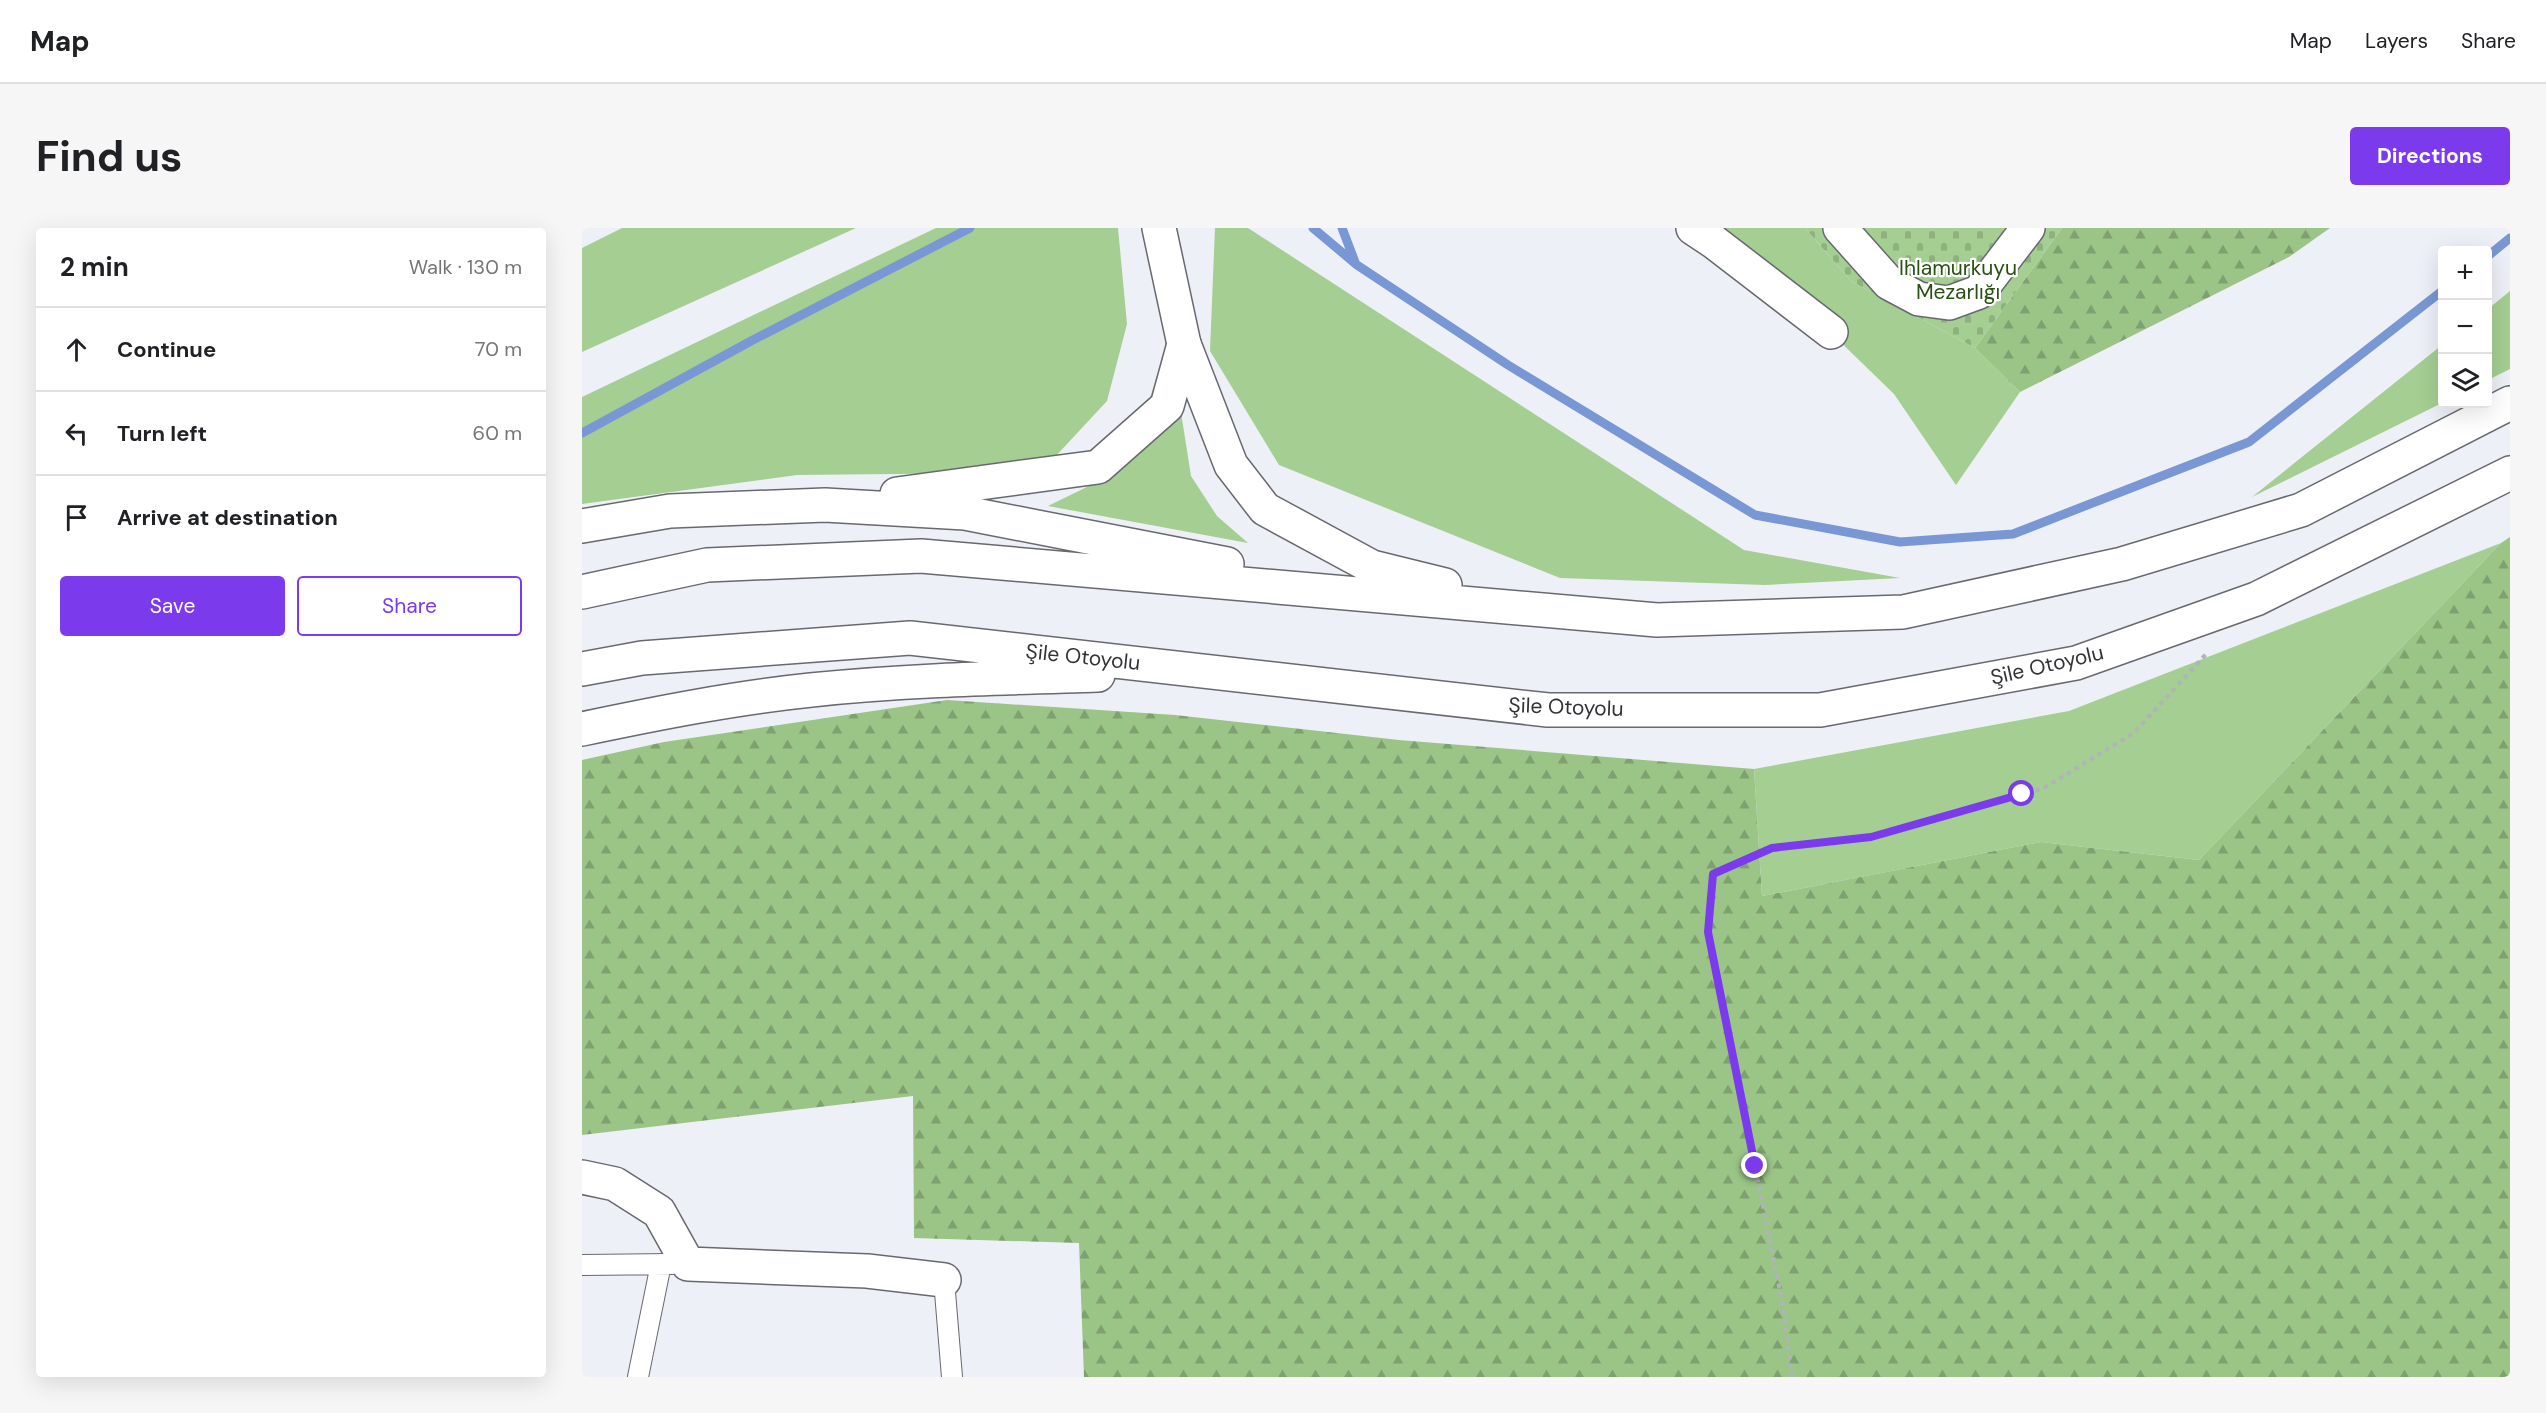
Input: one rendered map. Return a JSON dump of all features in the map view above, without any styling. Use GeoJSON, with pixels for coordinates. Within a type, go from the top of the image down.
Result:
{"type":"FeatureCollection","features":[{"type":"Feature","properties":{"kind":"main road"},"geometry":{"type":"LineString","coordinates":[[1159,228],[1184,345],[1231,465],[1265,509],[1372,567],[1555,611]]}},
{"type":"Feature","properties":{"kind":"main road"},"geometry":{"type":"LineString","coordinates":[[1693,228],[1831,332]]}},
{"type":"Feature","properties":{"kind":"main road"},"geometry":{"type":"LineString","coordinates":[[1840,228],[1888,283],[1919,299],[1949,303],[1979,292],[2028,228]]}},
{"type":"Feature","properties":{"kind":"main road"},"geometry":{"type":"LineString","coordinates":[[825,505],[1098,467],[1167,406],[1184,345]]}},
{"type":"Feature","properties":{"kind":"main road"},"geometry":{"type":"LineString","coordinates":[[582,592],[707,565],[921,556],[1658,620],[1903,612],[2122,564],[2301,510],[2510,403]]}},
{"type":"Feature","properties":{"kind":"main road","name":"Şile Otoyolu"},"geometry":{"type":"LineString","coordinates":[[582,669],[642,658],[910,638],[1548,710],[1820,710],[2076,663],[2256,599],[2510,473]]}},
{"type":"Feature","properties":{"kind":"main road"},"geometry":{"type":"LineString","coordinates":[[582,526],[670,511],[825,505],[965,513],[1228,564],[1336,592]]}},
{"type":"Feature","properties":{"kind":"main road"},"geometry":{"type":"LineString","coordinates":[[582,729],[688,707],[788,693],[930,681],[1104,675],[1287,679]]}},
{"type":"Feature","properties":{"kind":"main road"},"geometry":{"type":"LineString","coordinates":[[582,1177],[615,1184],[660,1212],[675,1264],[867,1272],[944,1280]]}},
{"type":"Feature","properties":{"kind":"lane"},"geometry":{"type":"LineString","coordinates":[[582,1265],[675,1264],[638,1377]]}},
{"type":"Feature","properties":{"kind":"lane"},"geometry":{"type":"LineString","coordinates":[[944,1280],[952,1377]]}},
{"type":"Feature","properties":{"kind":"path"},"geometry":{"type":"LineString","coordinates":[[1792,1377],[1783,1306],[1708,932],[1713,874],[1772,848],[1871,837],[2044,788],[2133,733],[2210,649]]}},
{"type":"Feature","properties":{"kind":"green space"},"geometry":{"type":"Polygon","coordinates":[[[622,228],[856,228],[582,352],[582,248],[622,228]]]}},
{"type":"Feature","properties":{"kind":"green space"},"geometry":{"type":"Polygon","coordinates":[[[936,228],[1118,228],[1127,324],[1107,401],[1054,458],[990,473],[797,475],[582,504],[582,397],[936,228]]]}},
{"type":"Feature","properties":{"kind":"green space"},"geometry":{"type":"Polygon","coordinates":[[[1215,228],[1248,228],[1744,550],[1900,578],[1765,585],[1560,578],[1279,465],[1210,351],[1215,228]]]}},
{"type":"Feature","properties":{"kind":"green space"},"geometry":{"type":"Polygon","coordinates":[[[1723,228],[1805,228],[1851,281],[1975,348],[2020,392],[1956,485],[1894,394],[1723,228]]]}},
{"type":"Feature","properties":{"kind":"green space","name":"Ihlamurkuyu Mezarlığı"},"geometry":{"type":"Polygon","coordinates":[[[1805,228],[2062,228],[1975,348],[1851,281],[1805,228]]]}},
{"type":"Feature","properties":{"kind":"green space"},"geometry":{"type":"Polygon","coordinates":[[[2062,228],[2330,228],[2289,257],[2020,392],[1975,348],[2062,228]]]}},
{"type":"Feature","properties":{"kind":"green space"},"geometry":{"type":"Polygon","coordinates":[[[2510,291],[2510,369],[2492,378],[2492,354],[2492,306],[2510,291]]]}},
{"type":"Feature","properties":{"kind":"green space"},"geometry":{"type":"Polygon","coordinates":[[[2438,348],[2438,405],[2252,497],[2438,348]]]}},
{"type":"Feature","properties":{"kind":"green space"},"geometry":{"type":"Polygon","coordinates":[[[1160,366],[1174,368],[1191,476],[1217,516],[1248,543],[1048,506],[1093,484],[1133,453],[1160,366]]]}},
{"type":"Feature","properties":{"kind":"green space"},"geometry":{"type":"Polygon","coordinates":[[[2510,537],[2510,1377],[1084,1377],[1079,1243],[914,1238],[913,1096],[582,1135],[582,760],[664,742],[947,700],[1175,715],[1399,740],[1754,769],[1762,896],[2041,842],[2199,860],[2501,543],[2510,537]]]}},
{"type":"Feature","properties":{"kind":"green space"},"geometry":{"type":"Polygon","coordinates":[[[2501,543],[2199,860],[2041,842],[1762,896],[1754,769],[2069,711],[2501,543]]]}},
{"type":"Feature","properties":{"kind":"waterway"},"geometry":{"type":"LineString","coordinates":[[582,433],[751,341],[970,228]]}},
{"type":"Feature","properties":{"kind":"waterway"},"geometry":{"type":"LineString","coordinates":[[1313,228],[1357,265],[1508,365],[1755,515],[1900,542],[2013,534],[2249,442],[2438,294]]}},
{"type":"Feature","properties":{"kind":"waterway"},"geometry":{"type":"LineString","coordinates":[[1342,228],[1355,262]]}},
{"type":"Feature","properties":{"kind":"waterway"},"geometry":{"type":"LineString","coordinates":[[2492,253],[2510,238]]}},
{"type":"Feature","properties":{"kind":"route"},"geometry":{"type":"LineString","coordinates":[[1755,1166],[1708,932],[1713,874],[1772,848],[1871,837],[2022,794]]}}]}
